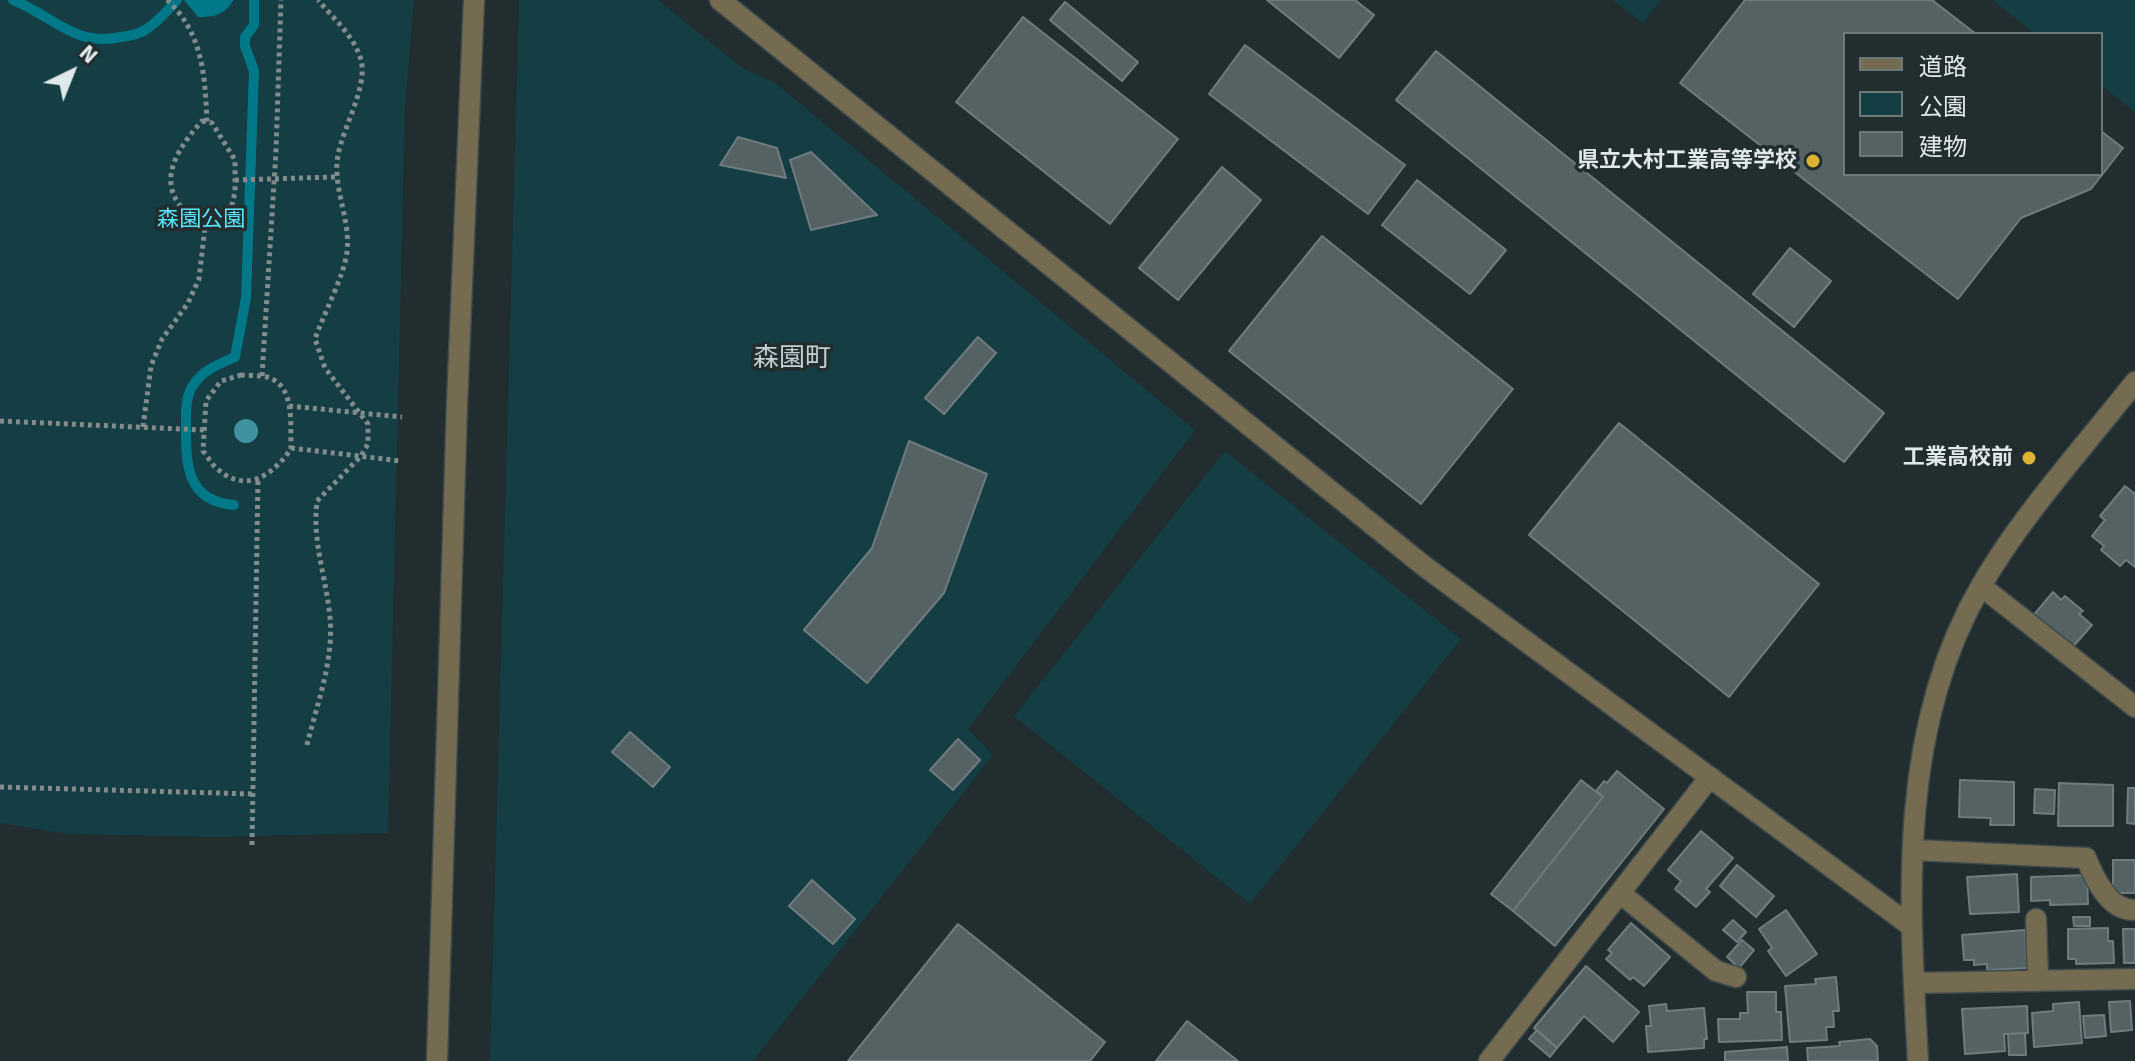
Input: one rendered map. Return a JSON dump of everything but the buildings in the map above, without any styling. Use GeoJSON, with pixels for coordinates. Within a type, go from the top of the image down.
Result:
{"type":"FeatureCollection","features":[{"type":"Feature","properties":{"kind":"street"},"geometry":{"type":"LineString","coordinates":[[437,1061],[457,403],[474,0]]}},
{"type":"Feature","properties":{"kind":"street"},"geometry":{"type":"LineString","coordinates":[[720,0],[1424,566],[1911,926]]}},
{"type":"Feature","properties":{"kind":"street"},"geometry":{"type":"LineString","coordinates":[[1918,1061],[1911,926],[1916,792],[1928,719],[1947,655],[1981,586],[2019,530],[2135,382]]}},
{"type":"Feature","properties":{"kind":"street"},"geometry":{"type":"LineString","coordinates":[[1981,586],[2135,707]]}},
{"type":"Feature","properties":{"kind":"street"},"geometry":{"type":"LineString","coordinates":[[1489,1061],[1710,777]]}},
{"type":"Feature","properties":{"kind":"street"},"geometry":{"type":"LineString","coordinates":[[1914,850],[2086,858],[2106,895],[2126,911],[2135,910]]}},
{"type":"Feature","properties":{"kind":"street"},"geometry":{"type":"LineString","coordinates":[[1620,893],[1716,971],[1736,977]]}},
{"type":"Feature","properties":{"kind":"street"},"geometry":{"type":"LineString","coordinates":[[2036,919],[2038,981]]}},
{"type":"Feature","properties":{"kind":"street"},"geometry":{"type":"LineString","coordinates":[[1914,983],[2135,979]]}},
{"type":"Feature","properties":{"kind":"path"},"geometry":{"type":"LineString","coordinates":[[167,0],[181,13],[193,34],[204,70],[207,122]]}},
{"type":"Feature","properties":{"kind":"path"},"geometry":{"type":"LineString","coordinates":[[262,376],[281,0]]}},
{"type":"Feature","properties":{"kind":"path"},"geometry":{"type":"LineString","coordinates":[[307,745],[330,646],[330,618],[314,528],[317,501],[361,456],[368,444],[368,424],[325,368],[315,339],[347,251],[345,222],[335,177],[338,152],[361,82],[361,61],[350,37],[318,0]]}},
{"type":"Feature","properties":{"kind":"path"},"geometry":{"type":"LineString","coordinates":[[202,121],[212,123],[235,160],[235,180],[231,209],[214,226],[205,227],[188,217],[175,201],[170,175],[178,152],[202,121]]}},
{"type":"Feature","properties":{"kind":"path"},"geometry":{"type":"LineString","coordinates":[[235,180],[335,177]]}},
{"type":"Feature","properties":{"kind":"path"},"geometry":{"type":"LineString","coordinates":[[143,427],[151,366],[162,339],[188,303],[199,279],[205,227]]}},
{"type":"Feature","properties":{"kind":"path"},"geometry":{"type":"LineString","coordinates":[[241,375],[262,376],[284,389],[289,406],[291,448],[267,476],[242,481],[220,472],[203,451],[206,401],[221,381],[241,375]]}},
{"type":"Feature","properties":{"kind":"path"},"geometry":{"type":"LineString","coordinates":[[289,406],[402,417]]}},
{"type":"Feature","properties":{"kind":"path"},"geometry":{"type":"LineString","coordinates":[[0,421],[202,430]]}},
{"type":"Feature","properties":{"kind":"path"},"geometry":{"type":"LineString","coordinates":[[291,448],[401,461]]}},
{"type":"Feature","properties":{"kind":"path"},"geometry":{"type":"LineString","coordinates":[[252,845],[258,478]]}},
{"type":"Feature","properties":{"kind":"path"},"geometry":{"type":"LineString","coordinates":[[0,787],[253,794]]}},
{"type":"Feature","properties":{"kind":"green space","name":"森園公園"},"geometry":{"type":"Polygon","coordinates":[[[0,0],[414,0],[405,108],[388,833],[215,837],[67,834],[0,823],[0,0]]]}},
{"type":"Feature","properties":{"kind":"green space"},"geometry":{"type":"Polygon","coordinates":[[[519,0],[658,0],[744,69],[774,82],[1195,430],[968,729],[993,755],[753,1061],[490,1061],[519,0]]]}},
{"type":"Feature","properties":{"kind":"green space"},"geometry":{"type":"Polygon","coordinates":[[[1613,0],[1661,0],[1643,23],[1613,0]]]}},
{"type":"Feature","properties":{"kind":"green space"},"geometry":{"type":"Polygon","coordinates":[[[1992,0],[2135,0],[2135,112],[2103,88],[2103,32],[2032,32],[1992,0]]]}},
{"type":"Feature","properties":{"kind":"green space"},"geometry":{"type":"Polygon","coordinates":[[[1225,451],[1461,639],[1250,904],[1014,716],[1225,451]]]}},
{"type":"Feature","properties":{"kind":"water"},"geometry":{"type":"Polygon","coordinates":[[[184,0],[233,1],[218,14],[198,17],[184,0]]]}},
{"type":"Feature","properties":{"kind":"waterway"},"geometry":{"type":"LineString","coordinates":[[13,0],[77,34],[105,39],[143,31],[177,0]]}},
{"type":"Feature","properties":{"kind":"waterway"},"geometry":{"type":"LineString","coordinates":[[234,505],[206,496],[192,478],[187,454],[186,410],[189,394],[198,379],[235,357],[246,298],[254,71],[245,37],[254,25],[254,0]]}},
{"type":"Feature","properties":{"kind":"place","name":"県立大村工業高等学校"},"geometry":{"type":"Point","coordinates":[1813,161]}},
{"type":"Feature","properties":{"kind":"place","name":"工業高校前"},"geometry":{"type":"Point","coordinates":[2029,458]}},
{"type":"Feature","properties":{"kind":"district","name":"森園町"},"geometry":{"type":"Point","coordinates":[792,359]}}]}
